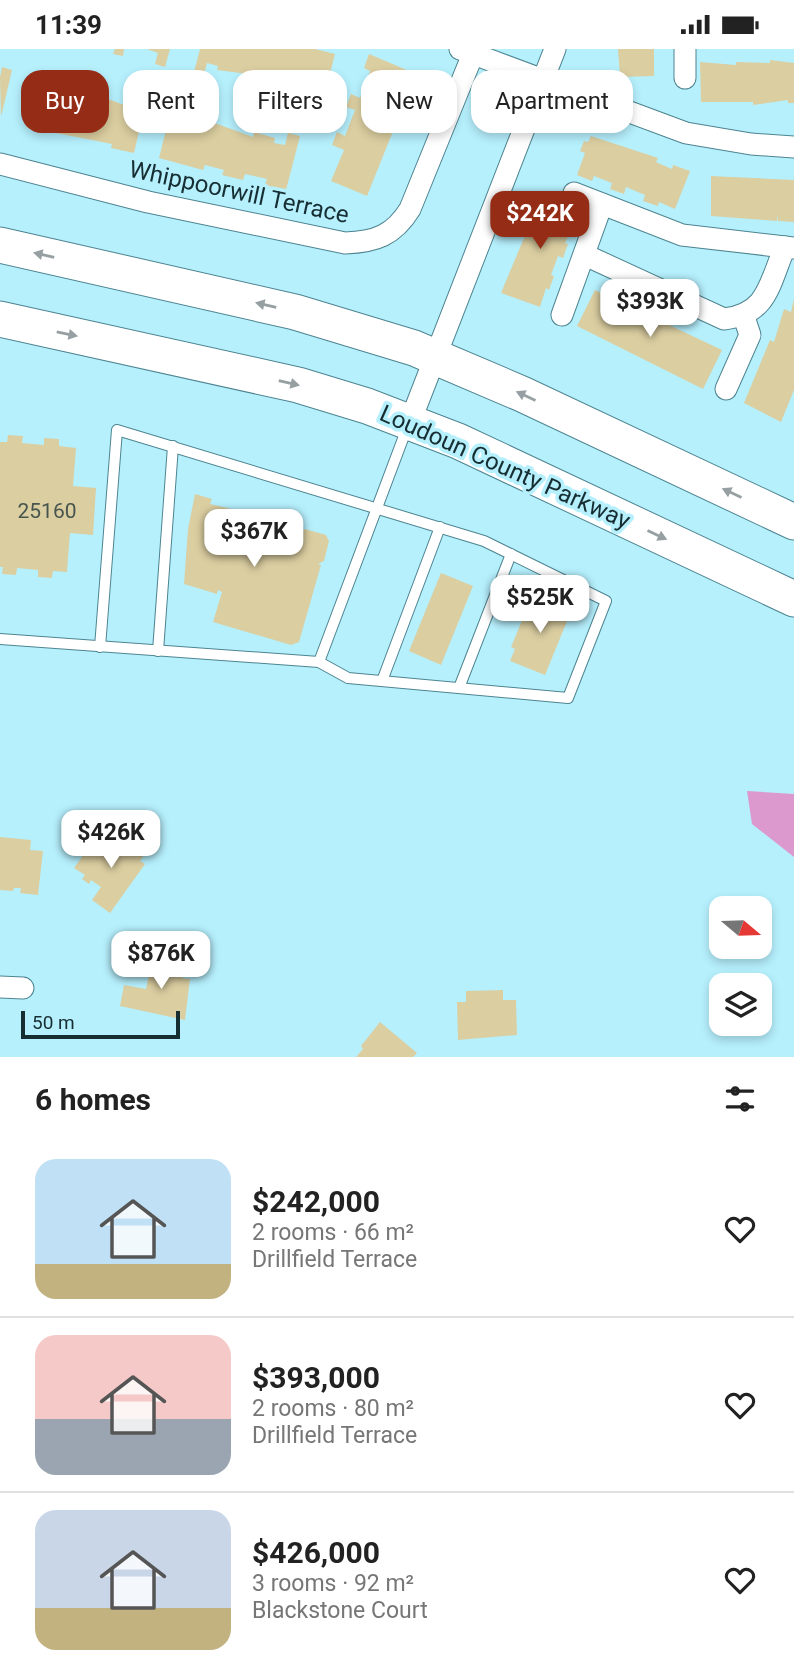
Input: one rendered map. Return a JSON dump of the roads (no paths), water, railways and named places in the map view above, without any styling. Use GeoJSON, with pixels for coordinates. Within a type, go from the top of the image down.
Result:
{"type":"FeatureCollection","features":[{"type":"Feature","properties":{"kind":"main road"},"geometry":{"type":"LineString","coordinates":[[0,245],[295,312],[436,356],[794,522]]}},
{"type":"Feature","properties":{"kind":"main road","name":"Loudoun County Parkway"},"geometry":{"type":"LineString","coordinates":[[0,319],[311,388],[410,422],[458,441],[794,599]]}},
{"type":"Feature","properties":{"kind":"street"},"geometry":{"type":"LineString","coordinates":[[548,70],[555,49]]}},
{"type":"Feature","properties":{"kind":"street"},"geometry":{"type":"LineString","coordinates":[[684,78],[685,49]]}},
{"type":"Feature","properties":{"kind":"street"},"geometry":{"type":"LineString","coordinates":[[470,51],[518,70]]}},
{"type":"Feature","properties":{"kind":"street","name":"Whippoorwill Terrace"},"geometry":{"type":"LineString","coordinates":[[0,165],[174,207],[345,243],[367,242],[396,229],[410,209],[470,51]]}},
{"type":"Feature","properties":{"kind":"street"},"geometry":{"type":"LineString","coordinates":[[633,113],[686,133],[751,144],[794,147]]}},
{"type":"Feature","properties":{"kind":"street"},"geometry":{"type":"LineString","coordinates":[[410,422],[524,133]]}},
{"type":"Feature","properties":{"kind":"street"},"geometry":{"type":"LineString","coordinates":[[574,193],[682,235],[789,247],[758,308],[744,317],[724,319],[585,255]]}},
{"type":"Feature","properties":{"kind":"street"},"geometry":{"type":"LineString","coordinates":[[562,314],[602,204]]}},
{"type":"Feature","properties":{"kind":"street"},"geometry":{"type":"LineString","coordinates":[[726,390],[750,335],[744,317]]}},
{"type":"Feature","properties":{"kind":"street"},"geometry":{"type":"LineString","coordinates":[[0,987],[23,988]]}},
{"type":"Feature","properties":{"kind":"lane"},"geometry":{"type":"LineString","coordinates":[[319,662],[410,422]]}},
{"type":"Feature","properties":{"kind":"lane"},"geometry":{"type":"LineString","coordinates":[[0,639],[100,647],[319,662],[348,678],[568,698],[606,601],[484,541],[117,430],[100,647]]}},
{"type":"Feature","properties":{"kind":"lane"},"geometry":{"type":"LineString","coordinates":[[158,651],[173,446]]}},
{"type":"Feature","properties":{"kind":"lane"},"geometry":{"type":"LineString","coordinates":[[382,681],[440,527]]}},
{"type":"Feature","properties":{"kind":"lane"},"geometry":{"type":"LineString","coordinates":[[459,688],[511,554]]}}]}
